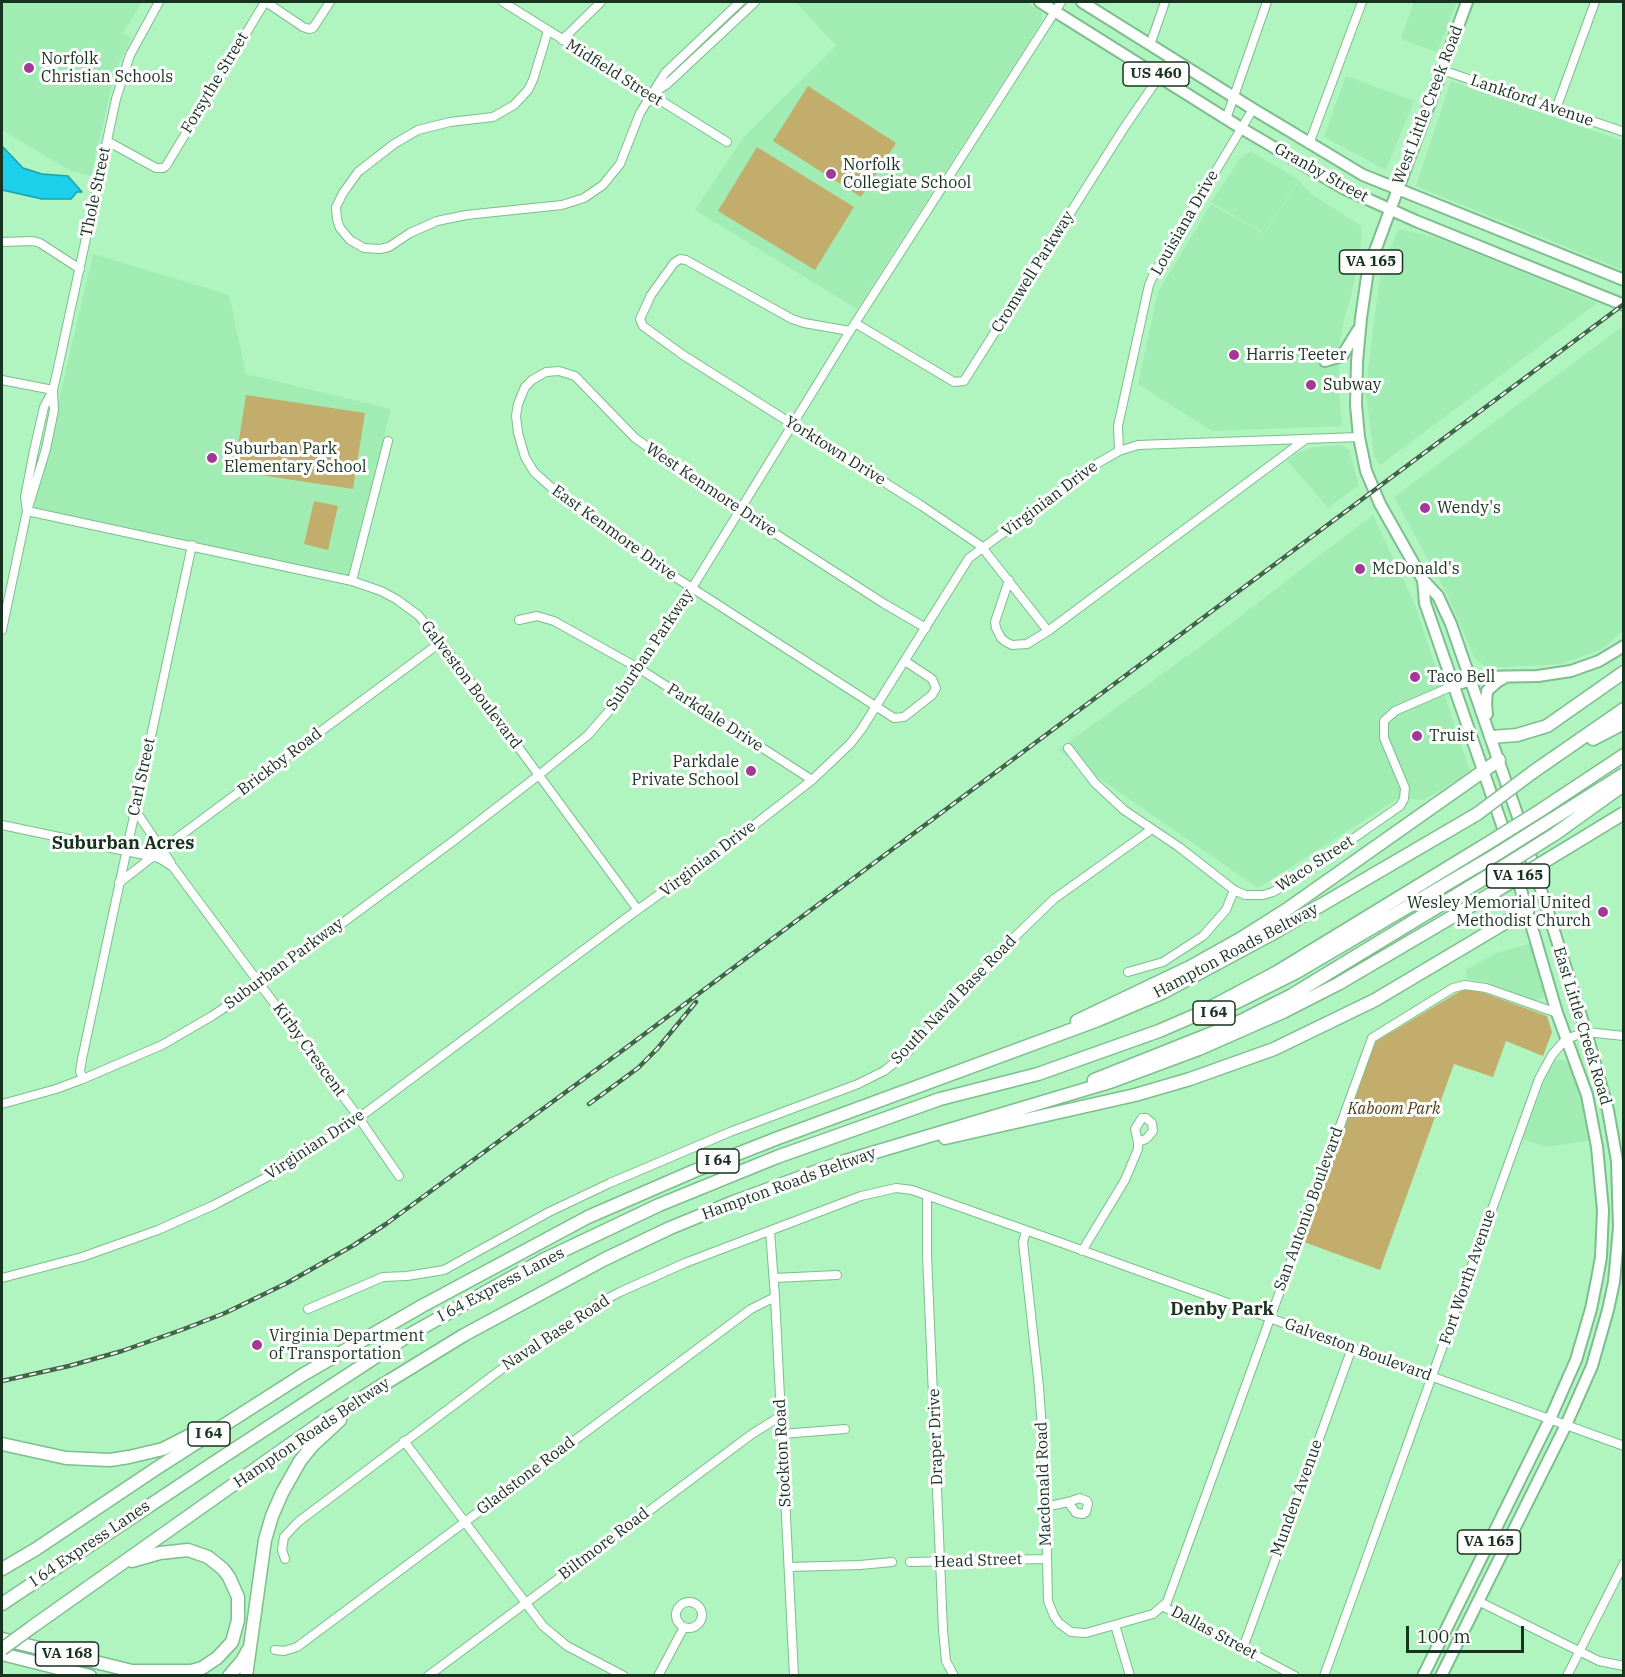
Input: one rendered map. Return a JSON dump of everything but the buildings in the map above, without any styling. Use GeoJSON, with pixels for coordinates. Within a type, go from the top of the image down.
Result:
{"type":"FeatureCollection","features":[{"type":"Feature","properties":{"kind":"highway"},"geometry":{"type":"LineString","coordinates":[[1491,737],[1517,735],[1547,726],[1623,672]]}},
{"type":"Feature","properties":{"kind":"highway"},"geometry":{"type":"LineString","coordinates":[[1533,776],[1623,710]]}},
{"type":"Feature","properties":{"kind":"highway"},"geometry":{"type":"LineString","coordinates":[[1533,776],[1623,723]]}},
{"type":"Feature","properties":{"kind":"highway"},"geometry":{"type":"LineString","coordinates":[[914,1110],[940,1099],[1038,1074],[1159,1031],[1196,1014],[1277,972],[1541,810],[1623,754]]}},
{"type":"Feature","properties":{"kind":"highway"},"geometry":{"type":"LineString","coordinates":[[1028,1046],[1190,967],[1240,939],[1289,908],[1499,760]]}},
{"type":"Feature","properties":{"kind":"highway","name":"Hampton Roads Beltway"},"geometry":{"type":"LineString","coordinates":[[2,1569],[36,1550],[157,1467],[304,1374],[422,1306],[588,1217],[665,1183],[800,1130],[1124,1010],[1205,971],[1477,814],[1533,776]]}},
{"type":"Feature","properties":{"kind":"highway"},"geometry":{"type":"LineString","coordinates":[[1058,1098],[1111,1072],[1225,1029],[1273,1005],[1331,972],[1564,828],[1623,781]]}},
{"type":"Feature","properties":{"kind":"highway","name":"I 64"},"geometry":{"type":"LineString","coordinates":[[914,1110],[1080,1065],[1193,1023],[1295,973],[1623,781]]}},
{"type":"Feature","properties":{"kind":"highway","name":"Hampton Roads Beltway"},"geometry":{"type":"LineString","coordinates":[[2,1649],[320,1424],[473,1329],[579,1272],[670,1228],[853,1158],[1058,1098],[1210,1045],[1283,1012],[1389,955],[1623,813]]}},
{"type":"Feature","properties":{"kind":"highway"},"geometry":{"type":"LineString","coordinates":[[731,1203],[790,1187],[942,1139],[1135,1095],[1229,1066],[1283,1045],[1375,1000],[1528,909]]}},
{"type":"Feature","properties":{"kind":"highway","name":"I 64 Express Lanes"},"geometry":{"type":"LineString","coordinates":[[2,1604],[409,1335],[533,1266],[659,1205],[719,1180],[836,1136],[914,1110]]}},
{"type":"Feature","properties":{"kind":"highway"},"geometry":{"type":"LineString","coordinates":[[2,1444],[55,1456],[87,1460],[129,1457],[163,1449],[190,1436],[286,1376],[391,1317],[422,1306]]}},
{"type":"Feature","properties":{"kind":"highway"},"geometry":{"type":"LineString","coordinates":[[246,1676],[267,1532],[291,1474],[328,1428],[410,1367]]}},
{"type":"Feature","properties":{"kind":"highway"},"geometry":{"type":"LineString","coordinates":[[120,1565],[159,1552],[180,1549],[198,1552],[223,1569],[230,1577],[238,1597],[238,1620],[232,1642],[217,1659],[202,1668],[190,1671],[132,1671]]}},
{"type":"Feature","properties":{"kind":"highway","name":"VA 168"},"geometry":{"type":"LineString","coordinates":[[2,1639],[132,1671]]}},
{"type":"Feature","properties":{"kind":"highway"},"geometry":{"type":"LineString","coordinates":[[229,1676],[242,1661],[249,1647]]}},
{"type":"Feature","properties":{"kind":"highway","name":"VA 168"},"geometry":{"type":"LineString","coordinates":[[2,1654],[90,1676]]}},
{"type":"Feature","properties":{"kind":"main road","name":"Granby Street"},"geometry":{"type":"LineString","coordinates":[[1040,2],[1058,6],[1160,77],[1343,188],[1623,305]]}},
{"type":"Feature","properties":{"kind":"main road","name":"Granby Street"},"geometry":{"type":"LineString","coordinates":[[1082,2],[1309,144],[1363,175],[1623,280]]}},
{"type":"Feature","properties":{"kind":"main road","name":"West Little Creek Road"},"geometry":{"type":"LineString","coordinates":[[1389,209],[1467,2]]}},
{"type":"Feature","properties":{"kind":"main road","name":"East Little Creek Road"},"geometry":{"type":"LineString","coordinates":[[1389,209],[1368,270],[1360,327],[1356,389],[1359,437],[1366,471],[1423,580],[1438,596],[1451,624],[1491,737],[1586,1032],[1608,1110],[1614,1140],[1619,1193],[1619,1227],[1614,1282],[1592,1366],[1566,1425],[1441,1676]]}},
{"type":"Feature","properties":{"kind":"main road"},"geometry":{"type":"LineString","coordinates":[[1325,361],[1337,358],[1344,353],[1360,327]]}},
{"type":"Feature","properties":{"kind":"main road","name":"East Little Creek Road"},"geometry":{"type":"LineString","coordinates":[[1423,580],[1425,603],[1484,770],[1528,909],[1557,1013],[1587,1095],[1601,1176],[1603,1231],[1599,1268],[1584,1336],[1576,1360],[1550,1419],[1423,1676]]}},
{"type":"Feature","properties":{"kind":"main road"},"geometry":{"type":"LineString","coordinates":[[1455,685],[1470,680],[1538,676],[1571,671],[1599,661],[1623,646]]}},
{"type":"Feature","properties":{"kind":"main road"},"geometry":{"type":"LineString","coordinates":[[1491,737],[1486,704],[1487,692],[1497,682],[1507,677]]}},
{"type":"Feature","properties":{"kind":"main road"},"geometry":{"type":"LineString","coordinates":[[1528,909],[1540,888]]}},
{"type":"Feature","properties":{"kind":"main road","name":"VA 168"},"geometry":{"type":"LineString","coordinates":[[132,1671],[147,1676]]}},
{"type":"Feature","properties":{"kind":"street","name":"Thole Street"},"geometry":{"type":"LineString","coordinates":[[2,630],[37,459],[54,410],[53,390],[116,99],[130,55],[159,2]]}},
{"type":"Feature","properties":{"kind":"street","name":"Forsythe Street"},"geometry":{"type":"LineString","coordinates":[[107,141],[156,168],[166,166],[266,2]]}},
{"type":"Feature","properties":{"kind":"street"},"geometry":{"type":"LineString","coordinates":[[266,2],[309,29],[313,28],[330,2]]}},
{"type":"Feature","properties":{"kind":"street","name":"Midfield Street"},"geometry":{"type":"LineString","coordinates":[[503,2],[727,142]]}},
{"type":"Feature","properties":{"kind":"street"},"geometry":{"type":"LineString","coordinates":[[562,40],[601,2]]}},
{"type":"Feature","properties":{"kind":"street"},"geometry":{"type":"LineString","coordinates":[[548,31],[533,80],[528,90],[514,105],[493,117],[434,125],[410,134],[358,172],[336,207],[340,228],[350,240],[364,248],[373,249],[389,246],[410,233],[437,221],[466,215],[573,202],[584,198],[603,185],[620,164],[640,112],[665,74],[740,2]]}},
{"type":"Feature","properties":{"kind":"street"},"geometry":{"type":"LineString","coordinates":[[650,95],[666,85],[755,2]]}},
{"type":"Feature","properties":{"kind":"street"},"geometry":{"type":"LineString","coordinates":[[1150,45],[1166,2]]}},
{"type":"Feature","properties":{"kind":"street"},"geometry":{"type":"LineString","coordinates":[[1226,119],[1267,2]]}},
{"type":"Feature","properties":{"kind":"street"},"geometry":{"type":"LineString","coordinates":[[1309,144],[1362,2]]}},
{"type":"Feature","properties":{"kind":"street"},"geometry":{"type":"LineString","coordinates":[[1556,109],[1595,2]]}},
{"type":"Feature","properties":{"kind":"street","name":"Suburban Parkway"},"geometry":{"type":"LineString","coordinates":[[2,1104],[83,1079],[162,1045],[212,1016],[260,984],[539,775],[588,735],[622,696],[640,669],[855,323],[1058,6]]}},
{"type":"Feature","properties":{"kind":"street","name":"Cromwell Parkway"},"geometry":{"type":"LineString","coordinates":[[855,323],[954,382],[964,381],[1124,128],[1172,58]]}},
{"type":"Feature","properties":{"kind":"street","name":"Lankford Avenue"},"geometry":{"type":"LineString","coordinates":[[1442,70],[1623,132]]}},
{"type":"Feature","properties":{"kind":"street","name":"Louisiana Drive"},"geometry":{"type":"LineString","coordinates":[[1119,450],[1118,426],[1149,285],[1172,241],[1253,109]]}},
{"type":"Feature","properties":{"kind":"street"},"geometry":{"type":"LineString","coordinates":[[2,242],[33,241],[40,243],[80,269]]}},
{"type":"Feature","properties":{"kind":"street","name":"Yorktown Drive"},"geometry":{"type":"LineString","coordinates":[[850,332],[792,319],[689,261],[680,259],[674,263],[651,295],[641,316],[643,326],[682,355],[922,506],[984,548],[1048,631]]}},
{"type":"Feature","properties":{"kind":"street","name":"West Kenmore Drive"},"geometry":{"type":"LineString","coordinates":[[517,407],[525,387],[540,375],[559,371],[574,376],[634,438],[740,511],[926,628]]}},
{"type":"Feature","properties":{"kind":"street"},"geometry":{"type":"LineString","coordinates":[[2,380],[53,390]]}},
{"type":"Feature","properties":{"kind":"street","name":"East Kenmore Drive"},"geometry":{"type":"LineString","coordinates":[[517,407],[516,416],[521,444],[534,472],[571,505],[692,588],[875,707],[899,719],[935,692],[935,684],[932,680],[905,661]]}},
{"type":"Feature","properties":{"kind":"street","name":"Virginian Drive"},"geometry":{"type":"LineString","coordinates":[[2,1278],[82,1257],[158,1230],[269,1176],[359,1118],[735,840],[812,780],[850,744],[965,564],[975,554],[1098,463],[1119,450],[1158,443],[1359,437]]}},
{"type":"Feature","properties":{"kind":"street"},"geometry":{"type":"LineString","coordinates":[[1009,580],[995,622],[997,633],[1012,645],[1034,641],[1307,438]]}},
{"type":"Feature","properties":{"kind":"street"},"geometry":{"type":"LineString","coordinates":[[352,581],[388,441]]}},
{"type":"Feature","properties":{"kind":"street","name":"Galveston Boulevard"},"geometry":{"type":"LineString","coordinates":[[27,511],[352,581],[381,591],[402,602],[427,624],[441,642],[638,910]]}},
{"type":"Feature","properties":{"kind":"street","name":"Carl Street"},"geometry":{"type":"LineString","coordinates":[[83,1079],[80,1071],[82,1059],[192,545]]}},
{"type":"Feature","properties":{"kind":"street","name":"Parkdale Drive"},"geometry":{"type":"LineString","coordinates":[[519,620],[537,616],[554,621],[640,669],[812,780]]}},
{"type":"Feature","properties":{"kind":"street","name":"Brickby Road"},"geometry":{"type":"LineString","coordinates":[[119,883],[441,642]]}},
{"type":"Feature","properties":{"kind":"street","name":"Waco Street"},"geometry":{"type":"LineString","coordinates":[[1068,748],[1111,799],[1234,890],[1254,896],[1273,892],[1336,852],[1400,806],[1404,799],[1405,788],[1384,738],[1384,722],[1395,711],[1455,685]]}},
{"type":"Feature","properties":{"kind":"street","name":"Kirby Crescent"},"geometry":{"type":"LineString","coordinates":[[135,810],[173,867],[359,1118],[399,1176]]}},
{"type":"Feature","properties":{"kind":"street","name":"Kirby Crescent"},"geometry":{"type":"LineString","coordinates":[[2,825],[125,853],[159,858],[173,867]]}},
{"type":"Feature","properties":{"kind":"street","name":"South Naval Base Road"},"geometry":{"type":"LineString","coordinates":[[308,1309],[383,1277],[444,1270],[549,1212],[610,1183],[730,1132],[858,1084],[884,1071],[907,1053],[997,954],[1054,899],[1152,829]]}},
{"type":"Feature","properties":{"kind":"street"},"geometry":{"type":"LineString","coordinates":[[1128,972],[1163,962],[1203,936],[1226,910],[1234,890]]}},
{"type":"Feature","properties":{"kind":"street","name":"San Antonio Boulevard"},"geometry":{"type":"LineString","coordinates":[[1164,1607],[1372,1038],[1453,988],[1465,985],[1486,988],[1557,1013]]}},
{"type":"Feature","properties":{"kind":"street"},"geometry":{"type":"LineString","coordinates":[[1566,1039],[1586,1032],[1623,1036]]}},
{"type":"Feature","properties":{"kind":"street","name":"Fort Worth Avenue"},"geometry":{"type":"LineString","coordinates":[[1324,1676],[1539,1079],[1552,1055],[1566,1039]]}},
{"type":"Feature","properties":{"kind":"street"},"geometry":{"type":"LineString","coordinates":[[1082,1251],[1125,1180],[1138,1149],[1138,1142]]}},
{"type":"Feature","properties":{"kind":"street","name":"Galveston Boulevard"},"geometry":{"type":"LineString","coordinates":[[889,1189],[904,1189],[927,1196],[1623,1446]]}},
{"type":"Feature","properties":{"kind":"street","name":"Naval Base Road"},"geometry":{"type":"LineString","coordinates":[[285,1559],[282,1543],[287,1531],[404,1441],[523,1354],[595,1305],[685,1263],[861,1196],[889,1189]]}},
{"type":"Feature","properties":{"kind":"street","name":"Draper Drive"},"geometry":{"type":"LineString","coordinates":[[927,1196],[927,1255],[946,1661],[954,1676]]}},
{"type":"Feature","properties":{"kind":"street","name":"Macdonald Road"},"geometry":{"type":"LineString","coordinates":[[1026,1231],[1023,1242],[1037,1361],[1048,1600],[1059,1623],[1071,1632],[1078,1633],[1086,1633],[1153,1614],[1164,1607]]}},
{"type":"Feature","properties":{"kind":"street","name":"Stockton Road"},"geometry":{"type":"LineString","coordinates":[[770,1232],[776,1297],[794,1676]]}},
{"type":"Feature","properties":{"kind":"street"},"geometry":{"type":"LineString","coordinates":[[774,1278],[837,1275]]}},
{"type":"Feature","properties":{"kind":"street","name":"Gladstone Road"},"geometry":{"type":"LineString","coordinates":[[275,1650],[284,1651],[297,1647],[751,1309],[776,1297]]}},
{"type":"Feature","properties":{"kind":"street","name":"Munden Avenue"},"geometry":{"type":"LineString","coordinates":[[1243,1648],[1352,1348]]}},
{"type":"Feature","properties":{"kind":"street","name":"Biltmore Road"},"geometry":{"type":"LineString","coordinates":[[430,1675],[752,1434],[782,1416]]}},
{"type":"Feature","properties":{"kind":"street"},"geometry":{"type":"LineString","coordinates":[[782,1434],[845,1430]]}},
{"type":"Feature","properties":{"kind":"street"},"geometry":{"type":"LineString","coordinates":[[404,1441],[543,1626],[567,1646],[624,1676]]}},
{"type":"Feature","properties":{"kind":"street"},"geometry":{"type":"LineString","coordinates":[[1045,1507],[1068,1503]]}},
{"type":"Feature","properties":{"kind":"street","name":"Head Street"},"geometry":{"type":"LineString","coordinates":[[910,1562],[942,1563],[1046,1558]]}},
{"type":"Feature","properties":{"kind":"street"},"geometry":{"type":"LineString","coordinates":[[789,1567],[892,1562]]}},
{"type":"Feature","properties":{"kind":"street"},"geometry":{"type":"LineString","coordinates":[[1568,1676],[1623,1563]]}},
{"type":"Feature","properties":{"kind":"street"},"geometry":{"type":"LineString","coordinates":[[1478,1601],[1599,1660],[1623,1666]]}},
{"type":"Feature","properties":{"kind":"street","name":"Dallas Street"},"geometry":{"type":"LineString","coordinates":[[1164,1607],[1295,1676]]}},
{"type":"Feature","properties":{"kind":"street"},"geometry":{"type":"LineString","coordinates":[[1115,1625],[1130,1676]]}},
{"type":"Feature","properties":{"kind":"street"},"geometry":{"type":"LineString","coordinates":[[658,1676],[684,1628]]}},
{"type":"Feature","properties":{"kind":"shaded area"},"geometry":{"type":"Polygon","coordinates":[[[2,2],[142,2],[123,33],[131,38],[115,72],[91,176],[69,170],[2,130],[2,2]]]}},
{"type":"Feature","properties":{"kind":"shaded area","name":"Norfolk Collegiate School"},"geometry":{"type":"Polygon","coordinates":[[[796,2],[1026,2],[1042,13],[1042,21],[857,309],[695,210],[743,138],[836,46],[796,2]]]}},
{"type":"Feature","properties":{"kind":"shaded area"},"geometry":{"type":"Polygon","coordinates":[[[1414,2],[1457,2],[1437,52],[1401,39],[1414,2]]]}},
{"type":"Feature","properties":{"kind":"shaded area"},"geometry":{"type":"Polygon","coordinates":[[[1346,76],[1414,101],[1386,170],[1324,137],[1346,76]]]}},
{"type":"Feature","properties":{"kind":"shaded area"},"geometry":{"type":"Polygon","coordinates":[[[1451,81],[1623,141],[1623,270],[1416,186],[1451,81]]]}},
{"type":"Feature","properties":{"kind":"shaded area"},"geometry":{"type":"Polygon","coordinates":[[[1252,152],[1299,180],[1264,233],[1211,202],[1243,155],[1252,152]]]}},
{"type":"Feature","properties":{"kind":"shaded area"},"geometry":{"type":"Polygon","coordinates":[[[1299,181],[1311,194],[1361,226],[1362,239],[1339,346],[1342,426],[1212,431],[1138,384],[1158,292],[1211,204],[1264,234],[1299,181]]]}},
{"type":"Feature","properties":{"kind":"shaded area"},"geometry":{"type":"Polygon","coordinates":[[[1399,229],[1441,239],[1597,303],[1380,465],[1374,456],[1366,394],[1379,283],[1385,260],[1399,229]]]}},
{"type":"Feature","properties":{"kind":"shaded area","name":"Suburban Park Elementary School"},"geometry":{"type":"Polygon","coordinates":[[[93,254],[229,295],[246,374],[391,409],[348,576],[34,508],[93,254]]]}},
{"type":"Feature","properties":{"kind":"shaded area"},"geometry":{"type":"Polygon","coordinates":[[[1623,326],[1623,631],[1602,649],[1561,664],[1488,668],[1475,659],[1447,594],[1394,497],[1623,326]]]}},
{"type":"Feature","properties":{"kind":"shaded area"},"geometry":{"type":"Polygon","coordinates":[[[1342,445],[1349,450],[1359,485],[1328,508],[1288,461],[1297,453],[1314,447],[1342,445]]]}},
{"type":"Feature","properties":{"kind":"shaded area"},"geometry":{"type":"Polygon","coordinates":[[[1373,515],[1415,605],[1470,772],[1424,800],[1399,798],[1258,888],[1058,750],[1209,640],[1373,515]]]}},
{"type":"Feature","properties":{"kind":"shaded area"},"geometry":{"type":"Polygon","coordinates":[[[1533,943],[1546,991],[1541,999],[1533,1000],[1483,981],[1467,979],[1466,970],[1497,953],[1533,943]]]}},
{"type":"Feature","properties":{"kind":"shaded area"},"geometry":{"type":"Polygon","coordinates":[[[1556,1060],[1564,1060],[1570,1065],[1584,1105],[1590,1140],[1547,1147],[1523,1139],[1550,1065],[1556,1060]]]}},
{"type":"Feature","properties":{"kind":"green space"},"geometry":{"type":"Polygon","coordinates":[[[808,86],[896,143],[861,197],[773,141],[808,86]]]}},
{"type":"Feature","properties":{"kind":"green space"},"geometry":{"type":"Polygon","coordinates":[[[757,147],[854,207],[815,270],[718,211],[757,147]]]}},
{"type":"Feature","properties":{"kind":"green space"},"geometry":{"type":"Polygon","coordinates":[[[246,395],[365,413],[353,489],[234,471],[246,395]]]}},
{"type":"Feature","properties":{"kind":"green space"},"geometry":{"type":"Polygon","coordinates":[[[314,501],[338,506],[328,550],[304,544],[314,501]]]}},
{"type":"Feature","properties":{"kind":"green space","name":"Kaboom Park"},"geometry":{"type":"Polygon","coordinates":[[[1462,990],[1476,990],[1547,1016],[1552,1032],[1543,1056],[1506,1041],[1493,1077],[1454,1064],[1380,1270],[1304,1242],[1375,1042],[1462,990]]]}},
{"type":"Feature","properties":{"kind":"water"},"geometry":{"type":"Polygon","coordinates":[[[2,146],[23,168],[42,174],[68,176],[82,192],[77,192],[71,199],[42,199],[2,190],[2,146]]]}},
{"type":"Feature","properties":{"kind":"railway"},"geometry":{"type":"LineString","coordinates":[[2,1381],[122,1351],[225,1313],[287,1283],[386,1224],[1624,304]]}},
{"type":"Feature","properties":{"kind":"railway"},"geometry":{"type":"LineString","coordinates":[[589,1104],[638,1068],[696,1002]]}},
{"type":"Feature","properties":{"kind":"place","name":"Norfolk Christian Schools"},"geometry":{"type":"Point","coordinates":[29,68]}},
{"type":"Feature","properties":{"kind":"place","name":"Norfolk Collegiate School"},"geometry":{"type":"Point","coordinates":[831,174]}},
{"type":"Feature","properties":{"kind":"place","name":"Harris Teeter"},"geometry":{"type":"Point","coordinates":[1234,355]}},
{"type":"Feature","properties":{"kind":"place","name":"Subway"},"geometry":{"type":"Point","coordinates":[1311,385]}},
{"type":"Feature","properties":{"kind":"place","name":"Suburban Park Elementary School"},"geometry":{"type":"Point","coordinates":[212,458]}},
{"type":"Feature","properties":{"kind":"place","name":"Wendy's"},"geometry":{"type":"Point","coordinates":[1425,508]}},
{"type":"Feature","properties":{"kind":"place","name":"McDonald's"},"geometry":{"type":"Point","coordinates":[1360,569]}},
{"type":"Feature","properties":{"kind":"place","name":"Taco Bell"},"geometry":{"type":"Point","coordinates":[1415,677]}},
{"type":"Feature","properties":{"kind":"place","name":"Truist"},"geometry":{"type":"Point","coordinates":[1417,736]}},
{"type":"Feature","properties":{"kind":"place","name":"Parkdale Private School"},"geometry":{"type":"Point","coordinates":[751,771]}},
{"type":"Feature","properties":{"kind":"place","name":"Wesley Memorial United Methodist Church"},"geometry":{"type":"Point","coordinates":[1603,912]}},
{"type":"Feature","properties":{"kind":"place","name":"Virginia Department of Transportation"},"geometry":{"type":"Point","coordinates":[257,1345]}},
{"type":"Feature","properties":{"kind":"district","name":"Suburban Acres"},"geometry":{"type":"Point","coordinates":[123,844]}},
{"type":"Feature","properties":{"kind":"district","name":"Denby Park"},"geometry":{"type":"Point","coordinates":[1222,1310]}}]}
